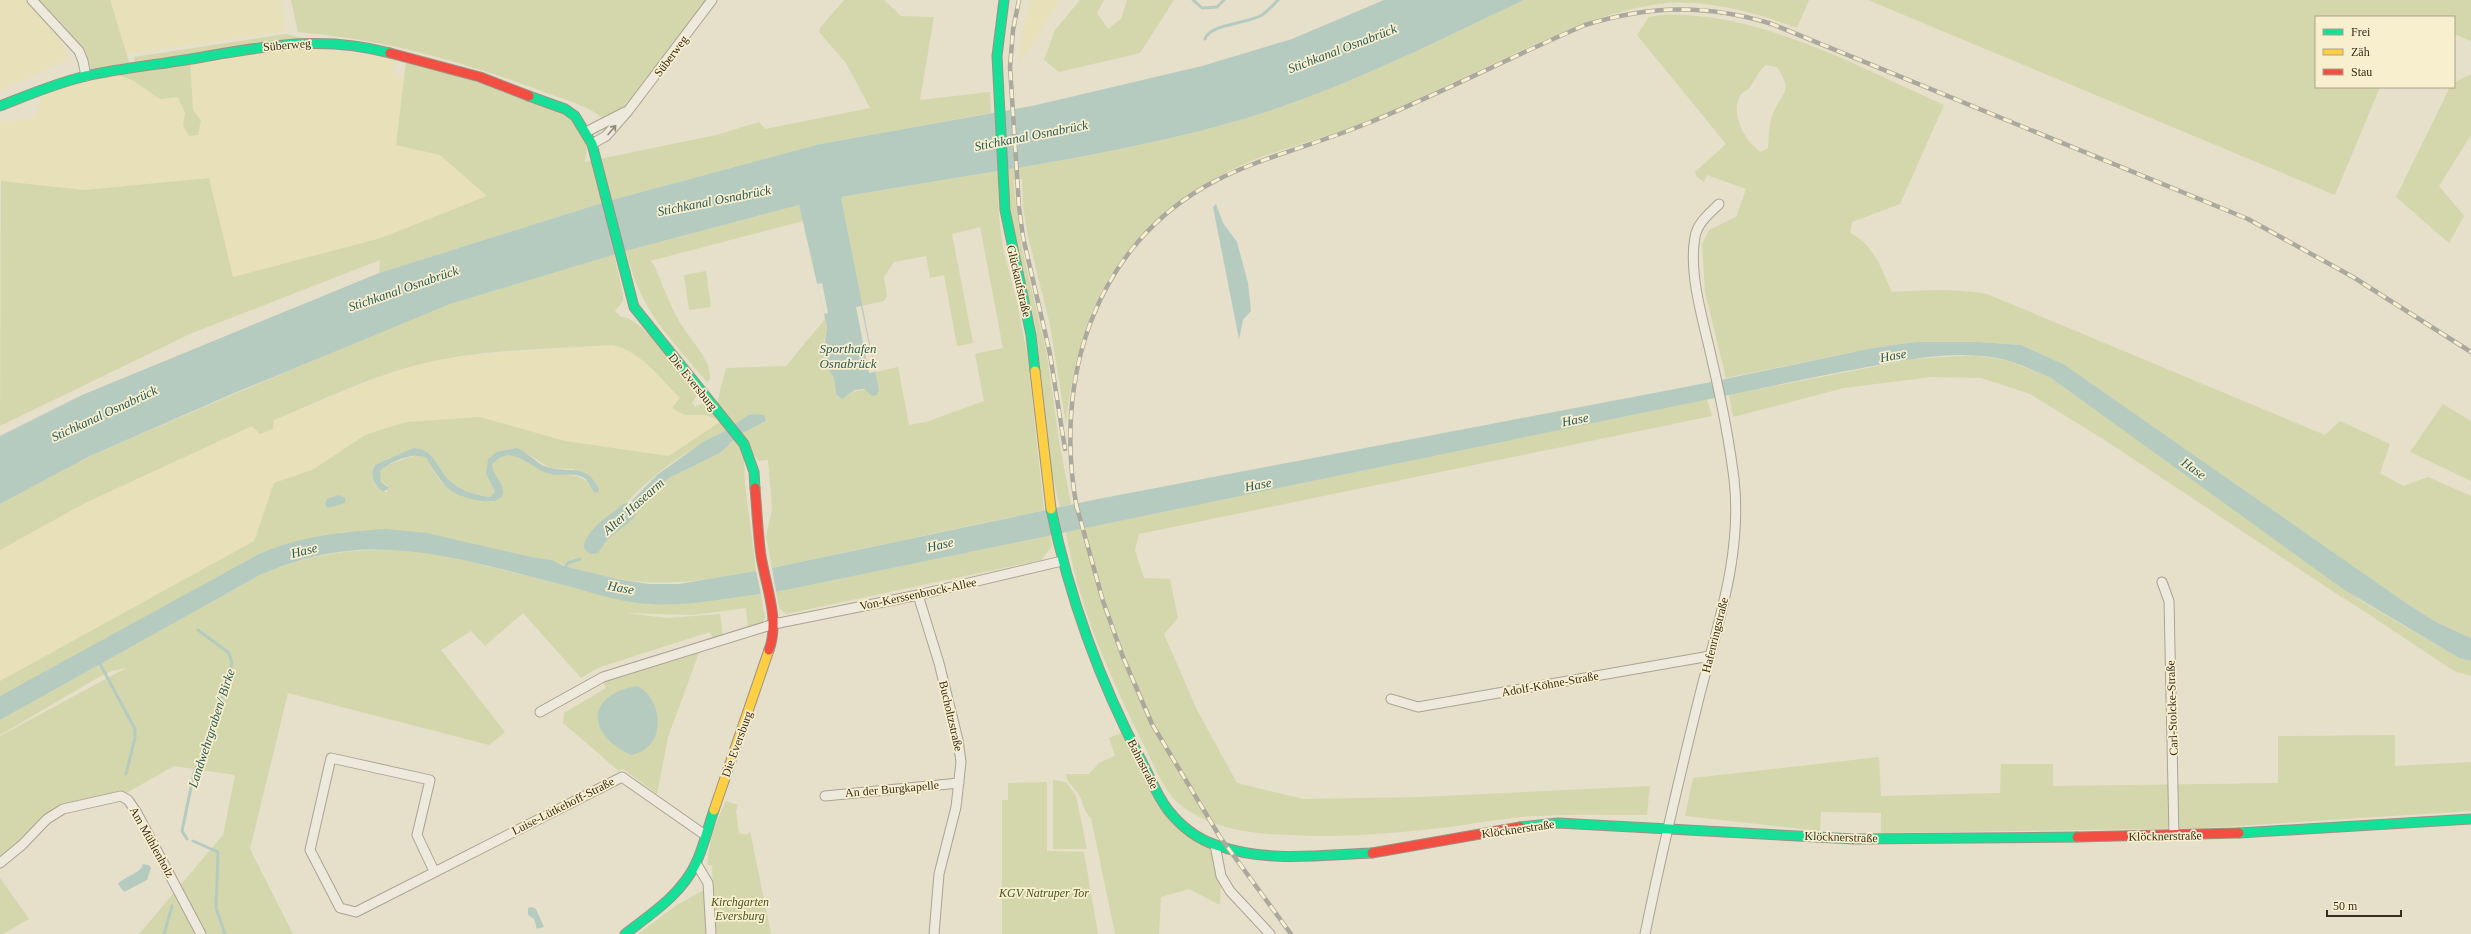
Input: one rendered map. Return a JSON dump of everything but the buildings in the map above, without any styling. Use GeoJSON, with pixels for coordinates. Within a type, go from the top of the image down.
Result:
{"type":"FeatureCollection","features":[{"type":"Feature","properties":{"kind":"street"},"geometry":{"type":"LineString","coordinates":[[32,0],[78,52],[83,60],[86,76]]}},
{"type":"Feature","properties":{"kind":"street","name":"Süberweg"},"geometry":{"type":"LineString","coordinates":[[0,106],[45,88],[86,76],[264,47],[307,42],[331,43],[382,51],[480,77],[565,110],[575,116],[592,144],[606,136],[628,111],[712,0]]}},
{"type":"Feature","properties":{"kind":"street","name":"Glückaufstraße"},"geometry":{"type":"LineString","coordinates":[[1004,0],[997,56],[1003,189],[1011,246],[1031,335],[1049,498],[1059,538],[1062,561]]}},
{"type":"Feature","properties":{"kind":"street","name":"Süberweg"},"geometry":{"type":"LineString","coordinates":[[586,132],[628,111]]}},
{"type":"Feature","properties":{"kind":"street","name":"Die Eversburg"},"geometry":{"type":"LineString","coordinates":[[592,144],[625,278],[634,307],[744,444],[754,472],[761,555],[774,624],[773,639],[760,680],[696,863],[686,883],[672,898],[625,934]]}},
{"type":"Feature","properties":{"kind":"street","name":"Hafenringstraße"},"geometry":{"type":"LineString","coordinates":[[1645,934],[1666,830],[1726,595],[1737,520],[1734,479],[1722,407],[1697,294],[1694,257],[1695,236],[1700,224],[1719,204]]}},
{"type":"Feature","properties":{"kind":"street","name":"Von-Kerssenbrock-Allee"},"geometry":{"type":"LineString","coordinates":[[774,624],[918,595],[1062,561]]}},
{"type":"Feature","properties":{"kind":"street","name":"Bahnstraße"},"geometry":{"type":"LineString","coordinates":[[1062,561],[1093,654],[1124,726],[1154,787],[1177,821],[1188,831],[1214,845]]}},
{"type":"Feature","properties":{"kind":"street","name":"Carl-Stolcke-Straße"},"geometry":{"type":"LineString","coordinates":[[2162,582],[2169,601],[2174,836]]}},
{"type":"Feature","properties":{"kind":"street","name":"Bucholtzstraße"},"geometry":{"type":"LineString","coordinates":[[918,595],[939,663],[958,740],[961,762],[956,807],[939,874],[934,934]]}},
{"type":"Feature","properties":{"kind":"street"},"geometry":{"type":"LineString","coordinates":[[540,712],[603,677],[774,624]]}},
{"type":"Feature","properties":{"kind":"street","name":"Adolf-Köhne-Straße"},"geometry":{"type":"LineString","coordinates":[[1391,699],[1418,707],[1710,656]]}},
{"type":"Feature","properties":{"kind":"street","name":"Luise-Lütkehoff-Straße"},"geometry":{"type":"LineString","coordinates":[[434,872],[417,835],[430,780],[331,758],[310,850],[340,908],[356,912],[622,777],[705,835]]}},
{"type":"Feature","properties":{"kind":"street","name":"An der Burgkapelle"},"geometry":{"type":"LineString","coordinates":[[825,796],[959,783]]}},
{"type":"Feature","properties":{"kind":"street","name":"Am Mühlenholz"},"geometry":{"type":"LineString","coordinates":[[0,863],[22,845],[47,819],[63,809],[121,796],[128,800],[137,813],[201,934]]}},
{"type":"Feature","properties":{"kind":"street","name":"Klöcknerstraße"},"geometry":{"type":"LineString","coordinates":[[1214,845],[1251,854],[1284,857],[1331,856],[1374,853],[1427,845],[1508,829],[1558,823],[1848,839],[2174,836],[2471,819]]}},
{"type":"Feature","properties":{"kind":"street"},"geometry":{"type":"LineString","coordinates":[[1214,845],[1221,876],[1230,891],[1270,934]]}},
{"type":"Feature","properties":{"kind":"street"},"geometry":{"type":"LineString","coordinates":[[696,863],[708,883],[711,934]]}},
{"type":"Feature","properties":{"kind":"shaded area"},"geometry":{"type":"Polygon","coordinates":[[[0,0],[25,0],[58,33],[68,59],[0,91],[0,0]]]}},
{"type":"Feature","properties":{"kind":"shaded area"},"geometry":{"type":"Polygon","coordinates":[[[110,0],[281,0],[286,31],[125,54],[110,0]]]}},
{"type":"Feature","properties":{"kind":"shaded area"},"geometry":{"type":"Polygon","coordinates":[[[1032,0],[1059,0],[1019,65],[1024,26],[1032,0]]]}},
{"type":"Feature","properties":{"kind":"shaded area"},"geometry":{"type":"Polygon","coordinates":[[[271,47],[330,50],[393,59],[395,62],[394,75],[404,77],[396,145],[440,155],[488,196],[381,238],[233,277],[209,178],[84,190],[0,182],[0,122],[34,119],[45,88],[111,72],[132,80],[160,99],[178,96],[185,113],[183,126],[201,120],[193,110],[190,58],[271,47]]]}},
{"type":"Feature","properties":{"kind":"shaded area"},"geometry":{"type":"Polygon","coordinates":[[[612,345],[635,353],[681,398],[672,408],[685,415],[698,413],[710,415],[721,422],[669,456],[565,441],[480,417],[366,435],[314,469],[274,483],[254,541],[0,681],[0,550],[85,503],[252,426],[260,434],[273,429],[274,420],[380,377],[424,363],[461,356],[612,345]]]}},
{"type":"Feature","properties":{"kind":"green space"},"geometry":{"type":"Polygon","coordinates":[[[32,0],[110,0],[131,68],[190,58],[193,110],[201,120],[198,135],[189,136],[183,126],[185,113],[178,97],[160,99],[132,80],[111,72],[86,76],[83,61],[32,0]]]}},
{"type":"Feature","properties":{"kind":"green space"},"geometry":{"type":"Polygon","coordinates":[[[291,0],[707,0],[627,104],[619,111],[602,118],[590,109],[574,103],[483,71],[423,53],[363,40],[298,32],[291,0]]]}},
{"type":"Feature","properties":{"kind":"green space"},"geometry":{"type":"Polygon","coordinates":[[[844,0],[884,0],[901,16],[934,17],[920,100],[990,92],[991,113],[820,144],[608,201],[379,273],[380,260],[192,333],[0,426],[1,181],[84,190],[209,178],[233,277],[381,238],[487,196],[440,155],[396,145],[406,61],[477,82],[533,102],[569,117],[587,146],[585,162],[716,135],[759,122],[765,129],[870,108],[846,63],[819,32],[820,28],[844,0]]]}},
{"type":"Feature","properties":{"kind":"green space"},"geometry":{"type":"Polygon","coordinates":[[[1080,0],[1104,0],[1097,13],[1108,29],[1121,19],[1127,0],[1174,0],[1140,53],[1059,72],[1044,60],[1055,30],[1080,0]]]}},
{"type":"Feature","properties":{"kind":"green space"},"geometry":{"type":"Polygon","coordinates":[[[1524,0],[1809,0],[1797,28],[1750,13],[1700,4],[1667,3],[1627,10],[1607,16],[1569,29],[1362,123],[1243,164],[1214,179],[1178,202],[1146,230],[1120,261],[1107,282],[1095,304],[1079,351],[1073,375],[1066,424],[1050,325],[1028,236],[1023,207],[1022,179],[1013,180],[1021,244],[1047,355],[1059,441],[1071,504],[1060,507],[1052,475],[1036,328],[1016,245],[1007,180],[998,181],[999,217],[1003,248],[1017,302],[1028,359],[1044,510],[772,568],[766,537],[772,509],[768,460],[758,461],[741,434],[766,421],[754,414],[748,415],[734,425],[717,403],[726,368],[786,366],[825,319],[827,327],[824,341],[827,367],[834,378],[836,394],[847,396],[859,390],[879,390],[875,372],[898,367],[909,425],[926,422],[984,401],[975,354],[1003,348],[980,227],[952,234],[973,343],[957,346],[944,275],[930,278],[926,256],[894,262],[884,277],[887,296],[884,301],[861,306],[841,197],[1031,166],[1172,138],[1219,126],[1297,101],[1336,86],[1412,53],[1524,0]]]}},
{"type":"Feature","properties":{"kind":"green space"},"geometry":{"type":"Polygon","coordinates":[[[1868,0],[2471,0],[2471,41],[2455,34],[2455,16],[2315,16],[2315,88],[2380,88],[2335,195],[1868,0]]]}},
{"type":"Feature","properties":{"kind":"green space"},"geometry":{"type":"Polygon","coordinates":[[[1662,15],[1698,16],[1735,22],[1771,31],[1842,58],[1944,105],[1900,204],[1852,222],[1850,233],[1871,250],[1892,292],[1952,290],[1987,294],[2325,435],[2340,421],[2390,444],[2380,473],[2403,486],[2428,477],[2471,496],[2471,638],[2438,623],[2409,605],[2065,365],[2021,345],[1979,342],[1916,342],[1873,348],[1726,378],[1705,292],[1702,244],[1709,230],[1736,217],[1746,189],[1707,175],[1704,182],[1697,177],[1695,172],[1726,144],[1637,35],[1649,17],[1662,15]],[[1766,65],[1749,88],[1742,93],[1738,100],[1737,108],[1740,126],[1749,141],[1761,152],[1768,148],[1772,115],[1784,94],[1786,87],[1782,75],[1777,67],[1766,65]]]}},
{"type":"Feature","properties":{"kind":"green space"},"geometry":{"type":"Polygon","coordinates":[[[286,34],[301,38],[135,63],[134,57],[286,34]]]}},
{"type":"Feature","properties":{"kind":"green space"},"geometry":{"type":"Polygon","coordinates":[[[2471,74],[2471,135],[2439,186],[2464,216],[2449,243],[2396,197],[2450,88],[2455,88],[2455,82],[2471,74]]]}},
{"type":"Feature","properties":{"kind":"green space"},"geometry":{"type":"Polygon","coordinates":[[[799,205],[803,221],[650,261],[654,265],[679,321],[704,357],[710,372],[710,380],[707,382],[668,336],[648,307],[639,290],[626,251],[799,205]]]}},
{"type":"Feature","properties":{"kind":"green space"},"geometry":{"type":"Polygon","coordinates":[[[614,254],[623,294],[623,301],[615,311],[621,317],[630,319],[650,335],[694,390],[697,395],[692,403],[695,407],[702,404],[708,407],[727,430],[686,453],[647,482],[625,505],[617,518],[648,497],[669,478],[720,453],[735,439],[744,455],[745,484],[756,571],[695,581],[657,583],[617,579],[595,574],[552,560],[343,532],[0,696],[0,681],[254,541],[274,483],[314,469],[365,435],[406,422],[480,417],[565,441],[669,456],[720,422],[708,416],[685,415],[672,408],[680,398],[641,359],[622,348],[612,345],[518,350],[448,358],[386,374],[348,388],[274,420],[273,429],[260,434],[252,426],[85,503],[0,550],[0,504],[90,456],[365,338],[450,304],[614,254]],[[413,448],[375,465],[372,473],[373,480],[383,492],[387,492],[387,485],[381,482],[379,471],[391,464],[414,456],[426,458],[439,479],[445,485],[460,492],[492,502],[500,483],[492,471],[492,465],[504,456],[518,458],[544,471],[572,475],[584,479],[592,490],[599,489],[573,469],[550,468],[520,449],[497,452],[486,474],[495,492],[490,497],[479,495],[464,490],[450,481],[431,455],[420,449],[413,448]]]}},
{"type":"Feature","properties":{"kind":"green space"},"geometry":{"type":"Polygon","coordinates":[[[706,271],[711,307],[689,310],[684,275],[706,271]]]}},
{"type":"Feature","properties":{"kind":"green space"},"geometry":{"type":"Polygon","coordinates":[[[1975,355],[2009,361],[2051,378],[2363,602],[2459,658],[2471,661],[2471,676],[2454,671],[2344,598],[2344,594],[2343,598],[2103,439],[2030,394],[1981,378],[1931,377],[1844,388],[1733,417],[1729,395],[1913,359],[1975,355]]]}},
{"type":"Feature","properties":{"kind":"green space"},"geometry":{"type":"Polygon","coordinates":[[[1707,399],[1712,416],[1139,534],[1135,550],[1144,578],[1170,579],[1178,618],[1164,634],[1197,710],[1237,783],[1303,799],[1421,797],[1650,786],[1647,815],[1552,815],[1505,819],[1410,831],[1311,836],[1249,832],[1221,826],[1195,815],[1177,802],[1171,795],[1157,773],[1121,697],[1098,643],[1079,588],[1071,560],[1066,532],[1707,399]]]}},
{"type":"Feature","properties":{"kind":"green space"},"geometry":{"type":"Polygon","coordinates":[[[2443,404],[2471,421],[2471,481],[2410,452],[2443,404]]]}},
{"type":"Feature","properties":{"kind":"green space"},"geometry":{"type":"Polygon","coordinates":[[[1050,535],[1052,546],[1041,560],[786,614],[780,609],[776,592],[1050,535]]]}},
{"type":"Feature","properties":{"kind":"green space"},"geometry":{"type":"Polygon","coordinates":[[[401,549],[442,555],[638,603],[677,604],[761,594],[765,618],[761,624],[748,629],[746,608],[692,615],[626,613],[667,618],[720,614],[723,637],[713,639],[710,632],[600,667],[581,678],[523,613],[485,646],[471,631],[441,650],[505,732],[489,745],[288,693],[250,849],[293,934],[139,934],[223,835],[235,775],[174,766],[121,796],[63,809],[0,863],[0,736],[126,668],[112,671],[99,677],[0,735],[0,720],[260,575],[296,562],[329,554],[364,550],[401,549]]]}},
{"type":"Feature","properties":{"kind":"green space"},"geometry":{"type":"Polygon","coordinates":[[[699,653],[668,737],[657,794],[623,769],[619,771],[563,723],[564,713],[606,688],[603,682],[699,653]]]}},
{"type":"Feature","properties":{"kind":"green space"},"geometry":{"type":"Polygon","coordinates":[[[1126,731],[1167,809],[1215,845],[1221,876],[1220,905],[1189,889],[1161,897],[1159,934],[1115,934],[1091,818],[1086,812],[1080,796],[1068,782],[1066,777],[1066,774],[1089,774],[1099,763],[1115,756],[1109,738],[1126,731]]]}},
{"type":"Feature","properties":{"kind":"green space"},"geometry":{"type":"Polygon","coordinates":[[[2395,735],[2395,766],[2471,762],[2471,811],[2206,828],[1881,833],[1881,813],[1821,812],[1820,831],[1685,816],[1693,778],[1879,757],[1881,796],[2000,793],[2001,764],[2053,764],[2053,786],[2278,783],[2278,736],[2395,735]]]}},
{"type":"Feature","properties":{"kind":"green space"},"geometry":{"type":"Polygon","coordinates":[[[1053,780],[1066,782],[1076,796],[1087,849],[1053,849],[1053,780]]]}},
{"type":"Feature","properties":{"kind":"green space","name":"KGV Natruper Tor"},"geometry":{"type":"Polygon","coordinates":[[[1047,782],[1047,851],[1084,852],[1098,934],[1002,934],[1002,800],[1008,800],[1008,783],[1047,782]]]}},
{"type":"Feature","properties":{"kind":"green space","name":"Kirchgarten Eversburg"},"geometry":{"type":"Polygon","coordinates":[[[726,801],[738,805],[736,811],[739,833],[747,835],[750,831],[771,934],[715,934],[712,865],[708,865],[708,857],[713,832],[726,801]]]}},
{"type":"Feature","properties":{"kind":"green space"},"geometry":{"type":"Polygon","coordinates":[[[0,878],[29,919],[3,934],[0,934],[0,878]]]}},
{"type":"Feature","properties":{"kind":"green space"},"geometry":{"type":"Polygon","coordinates":[[[704,890],[708,934],[638,934],[677,905],[704,890]]]}},
{"type":"Feature","properties":{"kind":"water"},"geometry":{"type":"Polygon","coordinates":[[[1384,0],[1524,0],[1412,53],[1336,86],[1297,101],[1219,126],[1125,148],[1031,166],[841,197],[879,390],[877,395],[872,396],[864,389],[855,390],[842,399],[836,394],[834,378],[827,367],[823,355],[827,327],[799,205],[626,251],[450,304],[232,394],[90,456],[0,504],[0,436],[82,395],[379,273],[608,201],[820,144],[1032,106],[1202,66],[1292,39],[1384,0]]]}},
{"type":"Feature","properties":{"kind":"water"},"geometry":{"type":"Polygon","coordinates":[[[1216,204],[1223,223],[1237,242],[1248,283],[1251,311],[1243,320],[1239,339],[1213,207],[1216,204]]]}},
{"type":"Feature","properties":{"kind":"water","name":"Hase"},"geometry":{"type":"Polygon","coordinates":[[[1916,342],[1979,342],[2021,345],[2065,365],[2409,605],[2438,623],[2471,638],[2471,661],[2459,658],[2343,589],[2051,378],[2009,361],[1967,355],[1924,358],[1840,372],[776,592],[772,568],[1093,500],[1706,383],[1873,348],[1916,342]]]}},
{"type":"Feature","properties":{"kind":"water"},"geometry":{"type":"Polygon","coordinates":[[[748,415],[764,415],[766,421],[741,434],[734,425],[748,415]]]}},
{"type":"Feature","properties":{"kind":"water"},"geometry":{"type":"Polygon","coordinates":[[[727,430],[735,439],[720,453],[669,478],[620,524],[612,528],[608,525],[657,475],[703,442],[727,430]]]}},
{"type":"Feature","properties":{"kind":"water"},"geometry":{"type":"Polygon","coordinates":[[[413,448],[426,451],[431,455],[445,476],[454,484],[464,490],[479,495],[490,497],[495,492],[486,474],[488,459],[497,452],[516,448],[520,449],[542,465],[550,468],[581,472],[593,480],[599,489],[598,492],[595,493],[586,479],[580,476],[550,474],[521,459],[513,456],[506,456],[499,458],[492,465],[494,473],[503,488],[502,496],[492,501],[476,500],[454,493],[446,487],[426,458],[415,456],[402,458],[395,461],[380,471],[381,482],[389,488],[383,492],[373,480],[372,473],[375,465],[413,448]]]}},
{"type":"Feature","properties":{"kind":"water"},"geometry":{"type":"Polygon","coordinates":[[[339,495],[345,498],[345,503],[328,508],[325,504],[327,499],[339,495]]]}},
{"type":"Feature","properties":{"kind":"water","name":"Hase"},"geometry":{"type":"Polygon","coordinates":[[[385,529],[427,533],[531,557],[552,560],[564,566],[617,579],[649,584],[679,584],[756,571],[761,594],[684,604],[638,603],[611,598],[451,557],[377,549],[339,552],[301,560],[260,575],[0,720],[0,696],[259,554],[305,539],[385,529]]]}},
{"type":"Feature","properties":{"kind":"water"},"geometry":{"type":"Polygon","coordinates":[[[638,686],[647,693],[653,702],[657,713],[658,724],[656,734],[651,743],[643,751],[631,755],[616,747],[606,737],[599,726],[598,716],[601,706],[608,697],[621,690],[638,686]]]}},
{"type":"Feature","properties":{"kind":"water"},"geometry":{"type":"Polygon","coordinates":[[[143,864],[149,865],[151,868],[147,880],[124,892],[118,884],[136,873],[143,864]]]}},
{"type":"Feature","properties":{"kind":"water"},"geometry":{"type":"Polygon","coordinates":[[[532,907],[536,909],[544,927],[537,929],[534,919],[528,915],[528,908],[532,907]]]}},
{"type":"Feature","properties":{"kind":"pier"},"geometry":{"type":"Polygon","coordinates":[[[822,283],[828,313],[824,314],[817,284],[822,283]]]}},
{"type":"Feature","properties":{"kind":"pier"},"geometry":{"type":"Polygon","coordinates":[[[861,306],[875,372],[869,373],[856,307],[861,306]]]}},
{"type":"Feature","properties":{"kind":"waterway"},"geometry":{"type":"LineString","coordinates":[[1193,0],[1202,8],[1217,7],[1224,0]]}},
{"type":"Feature","properties":{"kind":"waterway"},"geometry":{"type":"LineString","coordinates":[[1205,39],[1208,34],[1221,27],[1262,15],[1278,0]]}},
{"type":"Feature","properties":{"kind":"waterway","name":"Alter Hasearm"},"geometry":{"type":"LineString","coordinates":[[593,545],[596,539],[604,531],[627,512]]}},
{"type":"Feature","properties":{"kind":"waterway","name":"Alter Hasearm"},"geometry":{"type":"LineString","coordinates":[[563,570],[568,563],[580,559]]}},
{"type":"Feature","properties":{"kind":"waterway","name":"Landwehrgraben/ Birke"},"geometry":{"type":"LineString","coordinates":[[187,839],[182,831],[194,773],[211,733],[232,663],[229,653],[198,630]]}},
{"type":"Feature","properties":{"kind":"waterway"},"geometry":{"type":"LineString","coordinates":[[99,662],[135,729],[135,738],[126,774]]}},
{"type":"Feature","properties":{"kind":"waterway","name":"Landwehrgraben/ Birke"},"geometry":{"type":"LineString","coordinates":[[193,841],[218,852],[216,908],[225,934]]}},
{"type":"Feature","properties":{"kind":"waterway"},"geometry":{"type":"LineString","coordinates":[[164,934],[172,906]]}},
{"type":"Feature","properties":{"kind":"railway"},"geometry":{"type":"LineString","coordinates":[[1019,0],[1013,30],[1010,67],[1019,207],[1023,237],[1050,354],[1065,449]]}},
{"type":"Feature","properties":{"kind":"railway"},"geometry":{"type":"LineString","coordinates":[[1077,509],[1071,460],[1071,412],[1078,365],[1091,321],[1111,279],[1139,241],[1173,208],[1215,181],[1251,165],[1344,132],[1391,113],[1585,25],[1609,18],[1656,11],[1702,10],[1748,17],[1772,24],[2248,219],[2353,277],[2471,352]]}},
{"type":"Feature","properties":{"kind":"railway"},"geometry":{"type":"LineString","coordinates":[[1076,504],[1103,601],[1123,657],[1152,724],[1220,837],[1291,934]]}},
{"type":"Feature","properties":{"kind":"traffic: fast"},"geometry":{"type":"LineString","coordinates":[[1004,0],[997,56],[1005,210],[1031,335],[1035,371]]}},
{"type":"Feature","properties":{"kind":"traffic: fast"},"geometry":{"type":"LineString","coordinates":[[0,106],[53,86],[86,76],[242,50],[290,44],[315,43],[364,47],[390,53]]}},
{"type":"Feature","properties":{"kind":"traffic: fast"},"geometry":{"type":"LineString","coordinates":[[529,96],[565,109],[575,116],[592,144],[634,307],[744,444],[754,472],[755,488]]}},
{"type":"Feature","properties":{"kind":"traffic: fast"},"geometry":{"type":"LineString","coordinates":[[1051,509],[1067,574],[1099,670],[1160,799],[1173,816],[1189,831],[1202,839],[1235,851],[1274,856],[1372,853]]}},
{"type":"Feature","properties":{"kind":"traffic: fast"},"geometry":{"type":"LineString","coordinates":[[625,934],[665,903],[683,884],[699,857],[714,810]]}},
{"type":"Feature","properties":{"kind":"traffic: fast"},"geometry":{"type":"LineString","coordinates":[[2239,833],[2471,819]]}},
{"type":"Feature","properties":{"kind":"traffic: fast"},"geometry":{"type":"LineString","coordinates":[[1520,827],[1558,823],[1854,839],[2077,837]]}},
{"type":"Feature","properties":{"kind":"traffic: slow"},"geometry":{"type":"LineString","coordinates":[[1035,371],[1051,509]]}},
{"type":"Feature","properties":{"kind":"traffic: slow"},"geometry":{"type":"LineString","coordinates":[[714,810],[769,650]]}},
{"type":"Feature","properties":{"kind":"traffic: jam"},"geometry":{"type":"LineString","coordinates":[[390,53],[480,77],[529,96]]}},
{"type":"Feature","properties":{"kind":"traffic: jam"},"geometry":{"type":"LineString","coordinates":[[755,488],[761,556],[773,615],[772,639],[769,650]]}},
{"type":"Feature","properties":{"kind":"traffic: jam"},"geometry":{"type":"LineString","coordinates":[[1372,853],[1520,827]]}},
{"type":"Feature","properties":{"kind":"traffic: jam"},"geometry":{"type":"LineString","coordinates":[[2077,837],[2239,833]]}},
{"type":"Feature","properties":{"kind":"water label","name":"Stichkanal Osnabrück"},"geometry":{"type":"Point","coordinates":[1342,48]}},
{"type":"Feature","properties":{"kind":"water label","name":"Stichkanal Osnabrück"},"geometry":{"type":"Point","coordinates":[1031,135]}},
{"type":"Feature","properties":{"kind":"water label","name":"Stichkanal Osnabrück"},"geometry":{"type":"Point","coordinates":[714,200]}},
{"type":"Feature","properties":{"kind":"water label","name":"Stichkanal Osnabrück"},"geometry":{"type":"Point","coordinates":[403,288]}},
{"type":"Feature","properties":{"kind":"water label","name":"Sporthafen Osnabrück"},"geometry":{"type":"Point","coordinates":[848,356]}},
{"type":"Feature","properties":{"kind":"water label","name":"Stichkanal Osnabrück"},"geometry":{"type":"Point","coordinates":[104,413]}}]}
